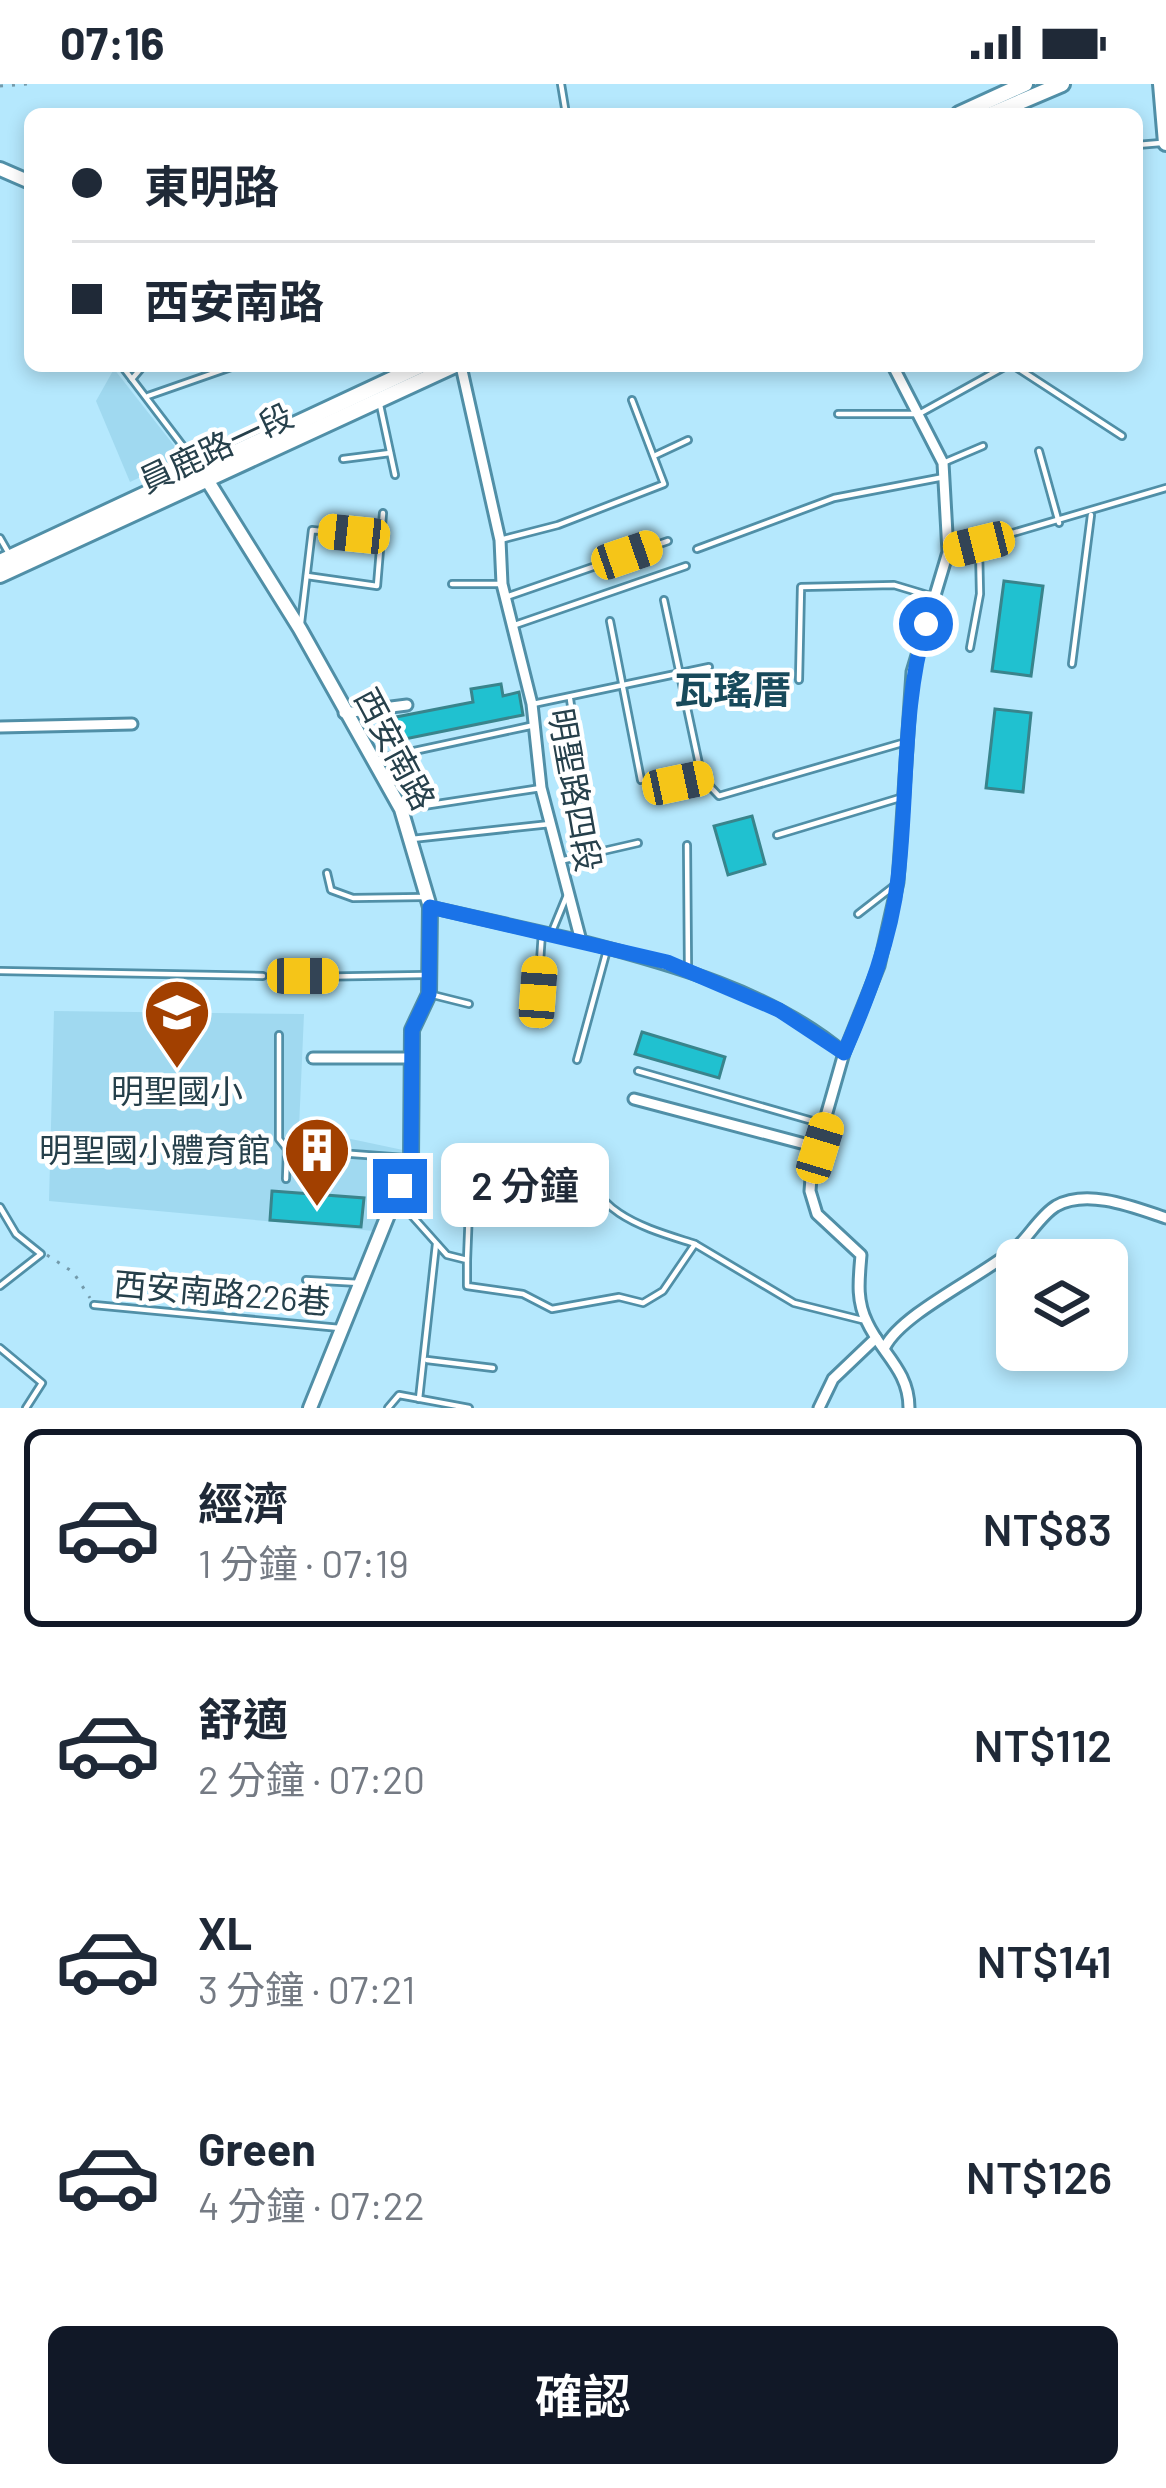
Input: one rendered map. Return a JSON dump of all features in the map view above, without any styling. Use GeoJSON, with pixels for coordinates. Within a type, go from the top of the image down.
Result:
{"type":"FeatureCollection","features":[{"type":"Feature","properties":{"kind":"main road"},"geometry":{"type":"LineString","coordinates":[[972,108],[1025,84]]}},
{"type":"Feature","properties":{"kind":"main road"},"geometry":{"type":"LineString","coordinates":[[1006,108],[1062,84]]}},
{"type":"Feature","properties":{"kind":"main road"},"geometry":{"type":"LineString","coordinates":[[1161,84],[1166,142]]}},
{"type":"Feature","properties":{"kind":"main road","name":"員鹿路一段"},"geometry":{"type":"LineString","coordinates":[[205,477],[408,372]]}},
{"type":"Feature","properties":{"kind":"main road","name":"員鹿路一段"},"geometry":{"type":"LineString","coordinates":[[0,575],[9,562],[445,372]]}},
{"type":"Feature","properties":{"kind":"street","name":"明聖路四段"},"geometry":{"type":"LineString","coordinates":[[458,372],[500,540],[502,584],[536,725],[541,788],[580,941]]}},
{"type":"Feature","properties":{"kind":"street"},"geometry":{"type":"LineString","coordinates":[[896,372],[943,463],[949,552],[912,671],[898,882],[879,966],[844,1053],[812,1165],[810,1191],[817,1214],[861,1255],[858,1293],[865,1320],[886,1347],[909,1402],[920,1408]]}},
{"type":"Feature","properties":{"kind":"street","name":"西安南路"},"geometry":{"type":"LineString","coordinates":[[205,477],[300,629],[400,809],[429,902],[429,994],[412,1030],[411,1158],[310,1408]]}},
{"type":"Feature","properties":{"kind":"street"},"geometry":{"type":"LineString","coordinates":[[344,713],[407,705]]}},
{"type":"Feature","properties":{"kind":"street"},"geometry":{"type":"LineString","coordinates":[[0,727],[132,724]]}},
{"type":"Feature","properties":{"kind":"street"},"geometry":{"type":"LineString","coordinates":[[429,902],[667,962],[779,1010],[844,1053]]}},
{"type":"Feature","properties":{"kind":"street"},"geometry":{"type":"LineString","coordinates":[[313,1058],[412,1058]]}},
{"type":"Feature","properties":{"kind":"street"},"geometry":{"type":"LineString","coordinates":[[634,1100],[820,1148]]}},
{"type":"Feature","properties":{"kind":"street"},"geometry":{"type":"LineString","coordinates":[[886,1347],[895,1327],[939,1304],[1017,1246],[1058,1205],[1098,1200],[1166,1218]]}},
{"type":"Feature","properties":{"kind":"street"},"geometry":{"type":"LineString","coordinates":[[819,1408],[833,1379],[876,1338]]}},
{"type":"Feature","properties":{"kind":"lane"},"geometry":{"type":"LineString","coordinates":[[127,372],[205,477]]}},
{"type":"Feature","properties":{"kind":"lane"},"geometry":{"type":"LineString","coordinates":[[132,379],[138,372]]}},
{"type":"Feature","properties":{"kind":"lane"},"geometry":{"type":"LineString","coordinates":[[148,396],[217,372]]}},
{"type":"Feature","properties":{"kind":"lane"},"geometry":{"type":"LineString","coordinates":[[838,414],[919,414],[995,372]]}},
{"type":"Feature","properties":{"kind":"lane"},"geometry":{"type":"LineString","coordinates":[[1030,372],[1122,436]]}},
{"type":"Feature","properties":{"kind":"lane"},"geometry":{"type":"LineString","coordinates":[[500,540],[558,525],[664,484],[632,400]]}},
{"type":"Feature","properties":{"kind":"lane"},"geometry":{"type":"LineString","coordinates":[[380,403],[395,475]]}},
{"type":"Feature","properties":{"kind":"lane"},"geometry":{"type":"LineString","coordinates":[[656,455],[688,440]]}},
{"type":"Feature","properties":{"kind":"lane"},"geometry":{"type":"LineString","coordinates":[[943,463],[983,446]]}},
{"type":"Feature","properties":{"kind":"lane"},"geometry":{"type":"LineString","coordinates":[[1040,452],[1059,523]]}},
{"type":"Feature","properties":{"kind":"lane"},"geometry":{"type":"LineString","coordinates":[[344,459],[390,453]]}},
{"type":"Feature","properties":{"kind":"lane"},"geometry":{"type":"LineString","coordinates":[[697,549],[834,498],[944,477]]}},
{"type":"Feature","properties":{"kind":"lane"},"geometry":{"type":"LineString","coordinates":[[949,552],[1166,488]]}},
{"type":"Feature","properties":{"kind":"lane"},"geometry":{"type":"LineString","coordinates":[[307,576],[377,586],[383,513]]}},
{"type":"Feature","properties":{"kind":"lane"},"geometry":{"type":"LineString","coordinates":[[1072,664],[1091,513]]}},
{"type":"Feature","properties":{"kind":"lane"},"geometry":{"type":"LineString","coordinates":[[300,629],[312,530],[381,538]]}},
{"type":"Feature","properties":{"kind":"lane"},"geometry":{"type":"LineString","coordinates":[[0,538],[9,562]]}},
{"type":"Feature","properties":{"kind":"lane"},"geometry":{"type":"LineString","coordinates":[[505,597],[668,541]]}},
{"type":"Feature","properties":{"kind":"lane"},"geometry":{"type":"LineString","coordinates":[[970,648],[980,594],[979,544]]}},
{"type":"Feature","properties":{"kind":"lane"},"geometry":{"type":"LineString","coordinates":[[515,625],[686,566]]}},
{"type":"Feature","properties":{"kind":"lane"},"geometry":{"type":"LineString","coordinates":[[452,584],[502,584]]}},
{"type":"Feature","properties":{"kind":"lane"},"geometry":{"type":"LineString","coordinates":[[799,680],[801,587],[894,585],[934,597]]}},
{"type":"Feature","properties":{"kind":"lane"},"geometry":{"type":"LineString","coordinates":[[664,600],[702,778],[718,796],[909,740]]}},
{"type":"Feature","properties":{"kind":"lane"},"geometry":{"type":"LineString","coordinates":[[610,621],[640,780]]}},
{"type":"Feature","properties":{"kind":"lane"},"geometry":{"type":"LineString","coordinates":[[532,704],[710,667]]}},
{"type":"Feature","properties":{"kind":"lane"},"geometry":{"type":"LineString","coordinates":[[570,698],[584,788]]}},
{"type":"Feature","properties":{"kind":"lane"},"geometry":{"type":"LineString","coordinates":[[372,760],[536,725]]}},
{"type":"Feature","properties":{"kind":"lane"},"geometry":{"type":"LineString","coordinates":[[653,788],[702,778]]}},
{"type":"Feature","properties":{"kind":"lane"},"geometry":{"type":"LineString","coordinates":[[400,809],[541,788]]}},
{"type":"Feature","properties":{"kind":"lane"},"geometry":{"type":"LineString","coordinates":[[777,835],[904,797]]}},
{"type":"Feature","properties":{"kind":"lane"},"geometry":{"type":"LineString","coordinates":[[412,839],[550,824]]}},
{"type":"Feature","properties":{"kind":"lane"},"geometry":{"type":"LineString","coordinates":[[558,862],[638,843]]}},
{"type":"Feature","properties":{"kind":"lane"},"geometry":{"type":"LineString","coordinates":[[687,845],[688,974]]}},
{"type":"Feature","properties":{"kind":"lane"},"geometry":{"type":"LineString","coordinates":[[327,872],[331,890],[353,898],[429,902]]}},
{"type":"Feature","properties":{"kind":"lane"},"geometry":{"type":"LineString","coordinates":[[858,914],[898,882]]}},
{"type":"Feature","properties":{"kind":"lane"},"geometry":{"type":"LineString","coordinates":[[538,992],[546,933],[567,896]]}},
{"type":"Feature","properties":{"kind":"lane"},"geometry":{"type":"LineString","coordinates":[[577,1060],[608,948]]}},
{"type":"Feature","properties":{"kind":"lane"},"geometry":{"type":"LineString","coordinates":[[0,971],[262,976]]}},
{"type":"Feature","properties":{"kind":"lane"},"geometry":{"type":"LineString","coordinates":[[303,976],[429,975]]}},
{"type":"Feature","properties":{"kind":"lane"},"geometry":{"type":"LineString","coordinates":[[429,994],[469,1004]]}},
{"type":"Feature","properties":{"kind":"lane"},"geometry":{"type":"LineString","coordinates":[[278,1035],[278,1139],[287,1149],[411,1158]]}},
{"type":"Feature","properties":{"kind":"lane"},"geometry":{"type":"LineString","coordinates":[[638,1071],[827,1125]]}},
{"type":"Feature","properties":{"kind":"lane"},"geometry":{"type":"LineString","coordinates":[[286,1179],[287,1149]]}},
{"type":"Feature","properties":{"kind":"lane"},"geometry":{"type":"LineString","coordinates":[[584,1156],[591,1184],[612,1209],[646,1229],[695,1244],[794,1303],[865,1320]]}},
{"type":"Feature","properties":{"kind":"lane"},"geometry":{"type":"LineString","coordinates":[[397,1199],[447,1255],[467,1260]]}},
{"type":"Feature","properties":{"kind":"lane"},"geometry":{"type":"LineString","coordinates":[[0,1207],[16,1234],[41,1254],[0,1286]]}},
{"type":"Feature","properties":{"kind":"lane"},"geometry":{"type":"LineString","coordinates":[[469,1209],[467,1286],[523,1294],[552,1309],[574,1308],[595,1299],[651,1299],[695,1244]]}},
{"type":"Feature","properties":{"kind":"lane"},"geometry":{"type":"LineString","coordinates":[[419,1400],[427,1360],[436,1244]]}},
{"type":"Feature","properties":{"kind":"lane"},"geometry":{"type":"LineString","coordinates":[[306,1280],[363,1283]]}},
{"type":"Feature","properties":{"kind":"lane","name":"西安南路226巷"},"geometry":{"type":"LineString","coordinates":[[94,1305],[345,1328]]}},
{"type":"Feature","properties":{"kind":"lane"},"geometry":{"type":"LineString","coordinates":[[0,1348],[42,1383],[26,1408]]}},
{"type":"Feature","properties":{"kind":"lane"},"geometry":{"type":"LineString","coordinates":[[427,1360],[493,1368]]}},
{"type":"Feature","properties":{"kind":"lane"},"geometry":{"type":"LineString","coordinates":[[388,1408],[400,1395],[469,1408]]}},
{"type":"Feature","properties":{"kind":"path"},"geometry":{"type":"LineString","coordinates":[[0,86],[28,84]]}},
{"type":"Feature","properties":{"kind":"path"},"geometry":{"type":"LineString","coordinates":[[41,1254],[73,1273],[94,1305]]}},
{"type":"Feature","properties":{"kind":"shaded area"},"geometry":{"type":"Polygon","coordinates":[[[116,372],[183,457],[130,482],[96,401],[116,372]]]}},
{"type":"Feature","properties":{"kind":"shaded area","name":"明聖國小"},"geometry":{"type":"Polygon","coordinates":[[[54,1011],[304,1014],[299,1128],[403,1150],[374,1231],[49,1201],[54,1011]]]}},
{"type":"Feature","properties":{"kind":"building"},"geometry":{"type":"Polygon","coordinates":[[[1004,581],[1043,586],[1031,676],[992,671],[1004,581]]]}},
{"type":"Feature","properties":{"kind":"building"},"geometry":{"type":"Polygon","coordinates":[[[501,684],[503,696],[519,692],[523,715],[395,741],[391,718],[473,702],[471,689],[501,684]]]}},
{"type":"Feature","properties":{"kind":"building"},"geometry":{"type":"Polygon","coordinates":[[[995,709],[1031,713],[1023,792],[986,788],[995,709]]]}},
{"type":"Feature","properties":{"kind":"building"},"geometry":{"type":"Polygon","coordinates":[[[752,816],[765,864],[728,875],[714,826],[752,816]]]}},
{"type":"Feature","properties":{"kind":"building"},"geometry":{"type":"Polygon","coordinates":[[[642,1032],[725,1057],[719,1078],[635,1054],[642,1032]]]}},
{"type":"Feature","properties":{"kind":"building","name":"明聖國小體育館"},"geometry":{"type":"Polygon","coordinates":[[[272,1191],[364,1198],[361,1227],[270,1220],[272,1191]]]}},
{"type":"Feature","properties":{"kind":"place","name":"明聖國小"},"geometry":{"type":"Point","coordinates":[177,1071]}},
{"type":"Feature","properties":{"kind":"place","name":"明聖國小體育館"},"geometry":{"type":"Point","coordinates":[317,1209]}},
{"type":"Feature","properties":{"kind":"district","name":"瓦瑤厝"},"geometry":{"type":"Point","coordinates":[733,690]}},
{"type":"Feature","properties":{"kind":"route"},"geometry":{"type":"LineString","coordinates":[[400,1186],[411,1158],[412,1030],[429,994],[430,907],[447,907],[667,962],[779,1010],[822,1034],[844,1053],[879,966],[898,882],[912,671],[926,624]]}}]}
